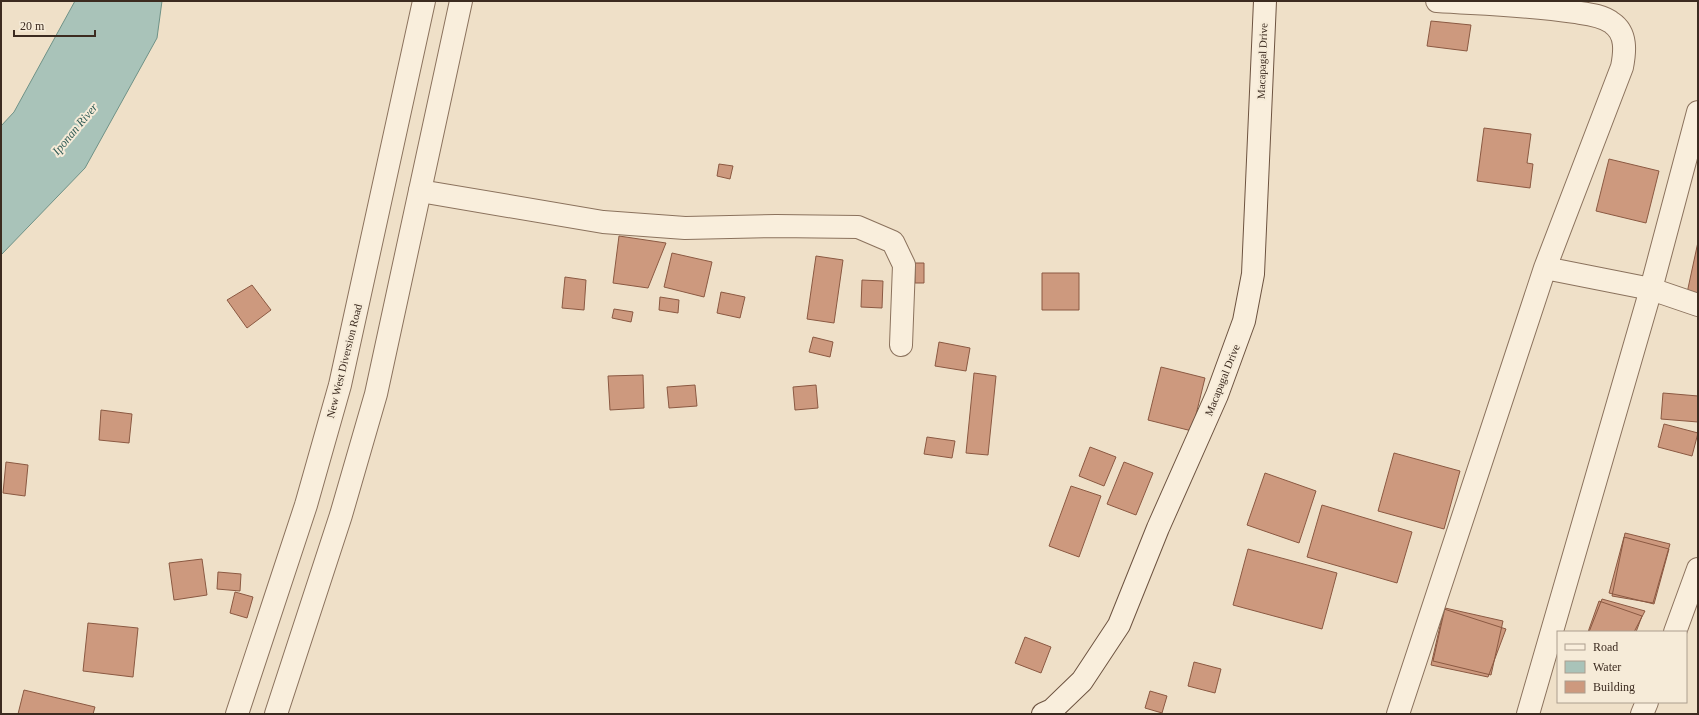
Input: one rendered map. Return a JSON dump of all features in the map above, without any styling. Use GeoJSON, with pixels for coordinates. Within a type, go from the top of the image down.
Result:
{"type":"FeatureCollection","features":[{"type":"Feature","properties":{"kind":"street","name":"New West Diversion Road"},"geometry":{"type":"LineString","coordinates":[[238,714],[306,505],[340,385],[424,1]]}},
{"type":"Feature","properties":{"kind":"street"},"geometry":{"type":"LineString","coordinates":[[276,714],[341,515],[376,394],[461,1]]}},
{"type":"Feature","properties":{"kind":"street","name":"Macapagal Drive"},"geometry":{"type":"LineString","coordinates":[[1043,714],[1052,710],[1082,681],[1119,625],[1158,528],[1218,395],[1244,321],[1254,266],[1265,1]]}},
{"type":"Feature","properties":{"kind":"street"},"geometry":{"type":"LineString","coordinates":[[1398,714],[1545,268],[1622,68],[1625,51],[1622,34],[1612,23],[1597,16],[1533,7],[1437,1]]}},
{"type":"Feature","properties":{"kind":"street"},"geometry":{"type":"LineString","coordinates":[[1528,714],[1651,290],[1698,112]]}},
{"type":"Feature","properties":{"kind":"street"},"geometry":{"type":"LineString","coordinates":[[420,191],[603,222],[685,228],[776,226],[858,227],[893,242],[904,265],[900,345]]}},
{"type":"Feature","properties":{"kind":"street"},"geometry":{"type":"LineString","coordinates":[[1545,268],[1651,290],[1698,305]]}},
{"type":"Feature","properties":{"kind":"street"},"geometry":{"type":"LineString","coordinates":[[1675,631],[1698,569]]}},
{"type":"Feature","properties":{"kind":"street"},"geometry":{"type":"LineString","coordinates":[[1642,714],[1647,703]]}},
{"type":"Feature","properties":{"kind":"water","name":"Iponan River"},"geometry":{"type":"Polygon","coordinates":[[[75,1],[162,1],[157,38],[85,168],[1,255],[1,126],[14,112],[75,1]]]}},
{"type":"Feature","properties":{"kind":"building"},"geometry":{"type":"Polygon","coordinates":[[[1431,21],[1471,25],[1467,51],[1427,46],[1431,21]]]}},
{"type":"Feature","properties":{"kind":"building"},"geometry":{"type":"Polygon","coordinates":[[[1484,128],[1531,134],[1527,163],[1533,164],[1530,188],[1477,181],[1484,128]]]}},
{"type":"Feature","properties":{"kind":"building"},"geometry":{"type":"Polygon","coordinates":[[[1609,159],[1659,171],[1646,223],[1596,211],[1609,159]]]}},
{"type":"Feature","properties":{"kind":"building"},"geometry":{"type":"Polygon","coordinates":[[[719,164],[733,166],[730,179],[717,176],[719,164]]]}},
{"type":"Feature","properties":{"kind":"building"},"geometry":{"type":"Polygon","coordinates":[[[619,236],[666,243],[648,288],[613,283],[619,236]]]}},
{"type":"Feature","properties":{"kind":"building"},"geometry":{"type":"Polygon","coordinates":[[[1698,242],[1698,296],[1687,293],[1698,242]]]}},
{"type":"Feature","properties":{"kind":"building"},"geometry":{"type":"Polygon","coordinates":[[[672,253],[712,262],[704,297],[664,287],[672,253]]]}},
{"type":"Feature","properties":{"kind":"building"},"geometry":{"type":"Polygon","coordinates":[[[816,256],[843,260],[834,323],[807,319],[816,256]]]}},
{"type":"Feature","properties":{"kind":"building"},"geometry":{"type":"Polygon","coordinates":[[[915,263],[924,263],[924,283],[915,283],[915,263]]]}},
{"type":"Feature","properties":{"kind":"building"},"geometry":{"type":"Polygon","coordinates":[[[1042,273],[1079,273],[1079,310],[1042,310],[1042,273]]]}},
{"type":"Feature","properties":{"kind":"building"},"geometry":{"type":"Polygon","coordinates":[[[565,277],[586,280],[584,310],[562,308],[565,277]]]}},
{"type":"Feature","properties":{"kind":"building"},"geometry":{"type":"Polygon","coordinates":[[[862,280],[883,281],[882,308],[861,307],[862,280]]]}},
{"type":"Feature","properties":{"kind":"building"},"geometry":{"type":"Polygon","coordinates":[[[252,285],[271,310],[247,328],[227,300],[252,285]]]}},
{"type":"Feature","properties":{"kind":"building"},"geometry":{"type":"Polygon","coordinates":[[[721,292],[745,297],[740,318],[717,313],[721,292]]]}},
{"type":"Feature","properties":{"kind":"building"},"geometry":{"type":"Polygon","coordinates":[[[660,297],[679,300],[678,313],[659,310],[660,297]]]}},
{"type":"Feature","properties":{"kind":"building"},"geometry":{"type":"Polygon","coordinates":[[[614,309],[633,312],[631,322],[612,318],[614,309]]]}},
{"type":"Feature","properties":{"kind":"building"},"geometry":{"type":"Polygon","coordinates":[[[813,337],[833,342],[830,357],[809,352],[813,337]]]}},
{"type":"Feature","properties":{"kind":"building"},"geometry":{"type":"Polygon","coordinates":[[[939,342],[970,348],[966,371],[935,366],[939,342]]]}},
{"type":"Feature","properties":{"kind":"building"},"geometry":{"type":"Polygon","coordinates":[[[1161,367],[1205,378],[1192,431],[1148,420],[1161,367]]]}},
{"type":"Feature","properties":{"kind":"building"},"geometry":{"type":"Polygon","coordinates":[[[974,373],[996,376],[988,455],[966,453],[974,373]]]}},
{"type":"Feature","properties":{"kind":"building"},"geometry":{"type":"Polygon","coordinates":[[[643,375],[644,408],[610,410],[608,376],[643,375]]]}},
{"type":"Feature","properties":{"kind":"building"},"geometry":{"type":"Polygon","coordinates":[[[695,385],[697,406],[669,408],[667,387],[695,385]]]}},
{"type":"Feature","properties":{"kind":"building"},"geometry":{"type":"Polygon","coordinates":[[[816,385],[818,408],[795,410],[793,387],[816,385]]]}},
{"type":"Feature","properties":{"kind":"building"},"geometry":{"type":"Polygon","coordinates":[[[1663,393],[1698,396],[1698,422],[1661,419],[1663,393]]]}},
{"type":"Feature","properties":{"kind":"building"},"geometry":{"type":"Polygon","coordinates":[[[101,410],[132,414],[129,443],[99,440],[101,410]]]}},
{"type":"Feature","properties":{"kind":"building"},"geometry":{"type":"Polygon","coordinates":[[[1664,424],[1698,433],[1692,456],[1658,447],[1664,424]]]}},
{"type":"Feature","properties":{"kind":"building"},"geometry":{"type":"Polygon","coordinates":[[[927,437],[955,441],[952,458],[924,454],[927,437]]]}},
{"type":"Feature","properties":{"kind":"building"},"geometry":{"type":"Polygon","coordinates":[[[1090,447],[1116,457],[1104,486],[1079,476],[1090,447]]]}},
{"type":"Feature","properties":{"kind":"building"},"geometry":{"type":"Polygon","coordinates":[[[1394,453],[1460,471],[1444,529],[1378,511],[1394,453]]]}},
{"type":"Feature","properties":{"kind":"building"},"geometry":{"type":"Polygon","coordinates":[[[6,462],[28,465],[25,496],[3,493],[6,462]]]}},
{"type":"Feature","properties":{"kind":"building"},"geometry":{"type":"Polygon","coordinates":[[[1124,462],[1153,473],[1136,515],[1107,504],[1124,462]]]}},
{"type":"Feature","properties":{"kind":"building"},"geometry":{"type":"Polygon","coordinates":[[[1265,473],[1316,491],[1299,543],[1247,525],[1265,473]]]}},
{"type":"Feature","properties":{"kind":"building"},"geometry":{"type":"Polygon","coordinates":[[[1071,486],[1101,496],[1079,557],[1049,546],[1071,486]]]}},
{"type":"Feature","properties":{"kind":"building"},"geometry":{"type":"Polygon","coordinates":[[[1322,505],[1412,532],[1397,583],[1307,557],[1322,505]]]}},
{"type":"Feature","properties":{"kind":"building"},"geometry":{"type":"Polygon","coordinates":[[[1625,533],[1670,544],[1653,603],[1612,596],[1625,533]]]}},
{"type":"Feature","properties":{"kind":"building"},"geometry":{"type":"Polygon","coordinates":[[[1624,537],[1669,549],[1654,604],[1609,593],[1624,537]]]}},
{"type":"Feature","properties":{"kind":"building"},"geometry":{"type":"Polygon","coordinates":[[[1248,549],[1337,573],[1322,629],[1233,605],[1248,549]]]}},
{"type":"Feature","properties":{"kind":"building"},"geometry":{"type":"Polygon","coordinates":[[[202,559],[207,595],[174,600],[169,563],[202,559]]]}},
{"type":"Feature","properties":{"kind":"building"},"geometry":{"type":"Polygon","coordinates":[[[218,572],[241,574],[240,591],[217,589],[218,572]]]}},
{"type":"Feature","properties":{"kind":"building"},"geometry":{"type":"Polygon","coordinates":[[[235,592],[253,597],[247,618],[230,613],[235,592]]]}},
{"type":"Feature","properties":{"kind":"building"},"geometry":{"type":"Polygon","coordinates":[[[1602,599],[1645,611],[1635,631],[1589,631],[1602,599]]]}},
{"type":"Feature","properties":{"kind":"building"},"geometry":{"type":"Polygon","coordinates":[[[1599,601],[1642,616],[1636,631],[1588,631],[1599,601]]]}},
{"type":"Feature","properties":{"kind":"building"},"geometry":{"type":"Polygon","coordinates":[[[1445,608],[1503,621],[1491,675],[1433,661],[1445,608]]]}},
{"type":"Feature","properties":{"kind":"building"},"geometry":{"type":"Polygon","coordinates":[[[1444,609],[1506,629],[1488,677],[1431,665],[1444,609]]]}},
{"type":"Feature","properties":{"kind":"building"},"geometry":{"type":"Polygon","coordinates":[[[88,623],[138,628],[133,677],[83,671],[88,623]]]}},
{"type":"Feature","properties":{"kind":"building"},"geometry":{"type":"Polygon","coordinates":[[[1025,637],[1051,647],[1041,673],[1015,663],[1025,637]]]}},
{"type":"Feature","properties":{"kind":"building"},"geometry":{"type":"Polygon","coordinates":[[[1194,662],[1221,669],[1215,693],[1188,686],[1194,662]]]}},
{"type":"Feature","properties":{"kind":"building"},"geometry":{"type":"Polygon","coordinates":[[[24,690],[95,707],[93,714],[18,714],[24,690]]]}},
{"type":"Feature","properties":{"kind":"building"},"geometry":{"type":"Polygon","coordinates":[[[1150,691],[1167,696],[1162,713],[1145,708],[1150,691]]]}}]}
